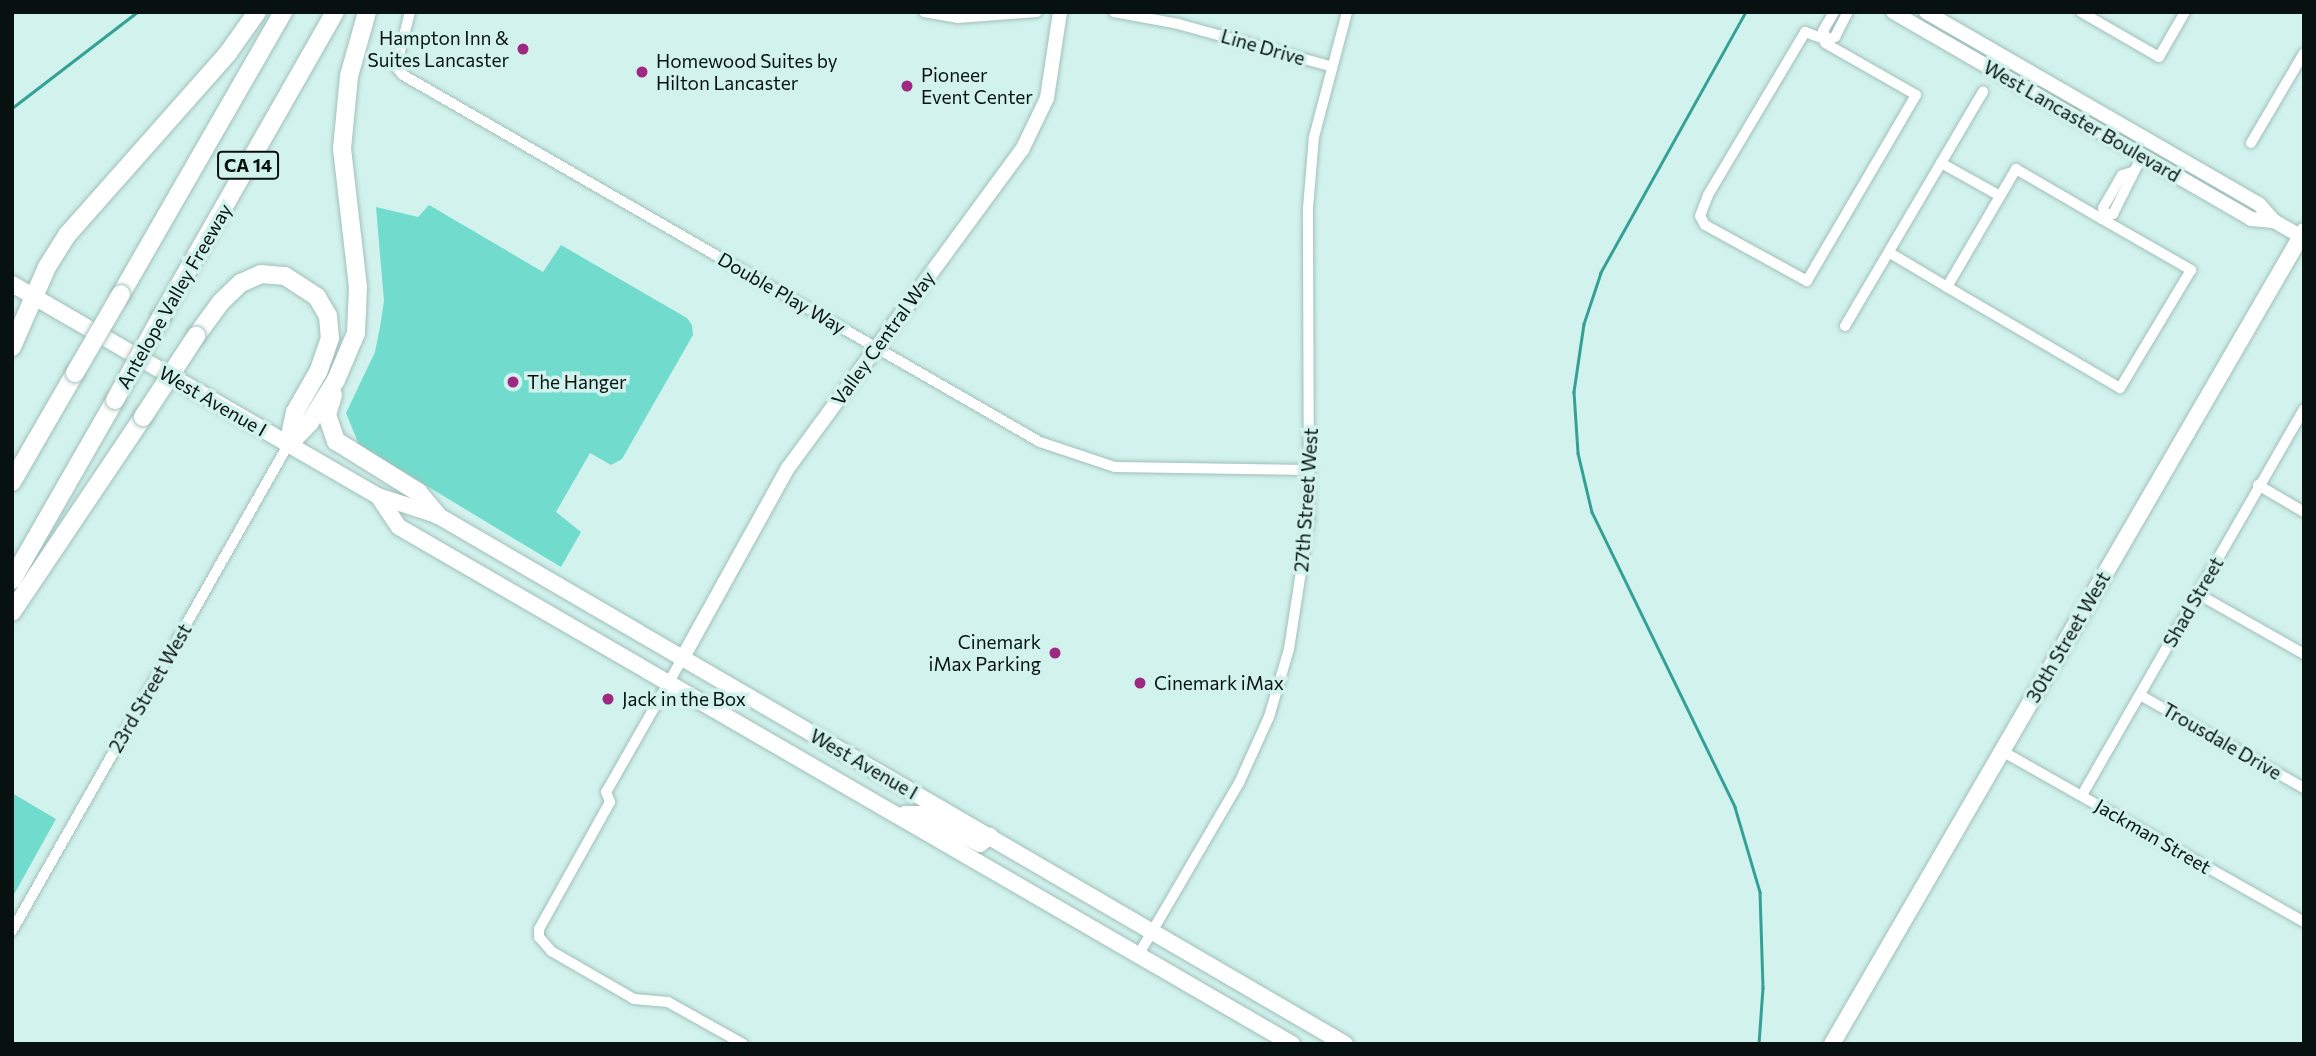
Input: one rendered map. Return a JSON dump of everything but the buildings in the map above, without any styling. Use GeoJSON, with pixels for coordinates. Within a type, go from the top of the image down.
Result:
{"type":"FeatureCollection","features":[{"type":"Feature","properties":{"kind":"highway"},"geometry":{"type":"LineString","coordinates":[[12,347],[33,296],[68,234],[228,53],[257,12]]}},
{"type":"Feature","properties":{"kind":"highway","name":"CA 14"},"geometry":{"type":"LineString","coordinates":[[12,482],[283,12]]}},
{"type":"Feature","properties":{"kind":"highway","name":"Antelope Valley Freeway"},"geometry":{"type":"LineString","coordinates":[[12,580],[335,12]]}},
{"type":"Feature","properties":{"kind":"highway"},"geometry":{"type":"LineString","coordinates":[[288,445],[310,422],[349,356],[358,313],[342,149],[349,75],[367,12]]}},
{"type":"Feature","properties":{"kind":"highway"},"geometry":{"type":"LineString","coordinates":[[12,612],[221,302],[241,283],[261,274],[285,276],[317,297],[328,316],[330,338],[318,372],[295,412],[288,445]]}},
{"type":"Feature","properties":{"kind":"highway"},"geometry":{"type":"LineString","coordinates":[[336,380],[327,415],[336,440],[418,492],[437,515]]}},
{"type":"Feature","properties":{"kind":"main road","name":"30th Street West"},"geometry":{"type":"LineString","coordinates":[[1832,1044],[2303,235]]}},
{"type":"Feature","properties":{"kind":"main road","name":"West Avenue I"},"geometry":{"type":"LineString","coordinates":[[12,284],[378,496],[437,515],[1345,1044]]}},
{"type":"Feature","properties":{"kind":"main road","name":"West Avenue I"},"geometry":{"type":"LineString","coordinates":[[378,496],[399,527],[669,680],[1292,1044]]}},
{"type":"Feature","properties":{"kind":"main road"},"geometry":{"type":"LineString","coordinates":[[899,814],[919,814],[980,844],[990,836]]}},
{"type":"Feature","properties":{"kind":"street","name":"Double Play Way"},"geometry":{"type":"LineString","coordinates":[[410,12],[396,68],[1040,442],[1075,457],[1115,467],[1310,470]]}},
{"type":"Feature","properties":{"kind":"street"},"geometry":{"type":"LineString","coordinates":[[924,12],[957,18],[1038,12]]}},
{"type":"Feature","properties":{"kind":"street","name":"Valley Central Way"},"geometry":{"type":"LineString","coordinates":[[682,659],[788,468],[1022,150],[1047,98],[1060,12]]}},
{"type":"Feature","properties":{"kind":"street","name":"Line Drive"},"geometry":{"type":"LineString","coordinates":[[1114,12],[1178,24],[1329,66]]}},
{"type":"Feature","properties":{"kind":"street","name":"27th Street West"},"geometry":{"type":"LineString","coordinates":[[1139,954],[1239,783],[1269,717],[1298,599],[1310,470],[1308,208],[1314,136],[1329,66],[1347,12]]}},
{"type":"Feature","properties":{"kind":"street"},"geometry":{"type":"LineString","coordinates":[[1834,12],[1823,31],[1826,41],[1916,95],[1807,281],[1705,225],[1700,216],[1805,32],[1826,41],[1835,37],[1848,12]]}},
{"type":"Feature","properties":{"kind":"street","name":"West Lancaster Boulevard"},"geometry":{"type":"LineString","coordinates":[[1894,12],[2251,219],[2274,221],[2303,235]]}},
{"type":"Feature","properties":{"kind":"street","name":"West Lancaster Boulevard"},"geometry":{"type":"LineString","coordinates":[[1926,12],[2259,204],[2274,221]]}},
{"type":"Feature","properties":{"kind":"street"},"geometry":{"type":"LineString","coordinates":[[2081,12],[2159,57],[2185,12]]}},
{"type":"Feature","properties":{"kind":"street"},"geometry":{"type":"LineString","coordinates":[[2251,143],[2304,52]]}},
{"type":"Feature","properties":{"kind":"street"},"geometry":{"type":"LineString","coordinates":[[1845,326],[1983,92]]}},
{"type":"Feature","properties":{"kind":"street"},"geometry":{"type":"LineString","coordinates":[[2104,217],[2103,208],[2122,175],[2132,172],[2142,156]]}},
{"type":"Feature","properties":{"kind":"street"},"geometry":{"type":"LineString","coordinates":[[1941,163],[2000,196]]}},
{"type":"Feature","properties":{"kind":"street"},"geometry":{"type":"LineString","coordinates":[[1890,253],[1947,287],[2120,388],[2190,270],[2104,217],[2016,169],[1947,287]]}},
{"type":"Feature","properties":{"kind":"street","name":"Shad Street"},"geometry":{"type":"LineString","coordinates":[[2082,795],[2304,409]]}},
{"type":"Feature","properties":{"kind":"street","name":"23rd Street West"},"geometry":{"type":"LineString","coordinates":[[12,931],[288,445]]}},
{"type":"Feature","properties":{"kind":"street"},"geometry":{"type":"LineString","coordinates":[[2258,485],[2304,512]]}},
{"type":"Feature","properties":{"kind":"street"},"geometry":{"type":"LineString","coordinates":[[2198,593],[2304,654]]}},
{"type":"Feature","properties":{"kind":"street"},"geometry":{"type":"LineString","coordinates":[[682,659],[606,792],[610,802],[539,929],[539,937],[551,951],[634,999],[668,1002],[743,1044]]}},
{"type":"Feature","properties":{"kind":"street","name":"Trousdale Drive"},"geometry":{"type":"LineString","coordinates":[[2140,695],[2304,788]]}},
{"type":"Feature","properties":{"kind":"street","name":"Jackman Street"},"geometry":{"type":"LineString","coordinates":[[2002,751],[2304,922]]}},
{"type":"Feature","properties":{"kind":"green space","name":"The Hanger"},"geometry":{"type":"Polygon","coordinates":[[[429,205],[543,272],[561,245],[687,318],[692,325],[693,335],[622,459],[611,465],[590,453],[556,512],[581,532],[561,567],[359,445],[346,413],[375,352],[384,301],[376,207],[418,217],[429,205]]]}},
{"type":"Feature","properties":{"kind":"green space"},"geometry":{"type":"Polygon","coordinates":[[[12,793],[56,819],[12,898],[12,793]]]}},
{"type":"Feature","properties":{"kind":"waterway"},"geometry":{"type":"LineString","coordinates":[[12,108],[137,12]]}},
{"type":"Feature","properties":{"kind":"waterway"},"geometry":{"type":"LineString","coordinates":[[1746,12],[1601,273],[1584,324],[1574,392],[1578,453],[1592,512],[1735,807],[1760,892],[1763,988],[1759,1044]]}},
{"type":"Feature","properties":{"kind":"place","name":"Hampton Inn & Suites Lancaster"},"geometry":{"type":"Point","coordinates":[523,49]}},
{"type":"Feature","properties":{"kind":"place","name":"Homewood Suites by Hilton Lancaster"},"geometry":{"type":"Point","coordinates":[642,72]}},
{"type":"Feature","properties":{"kind":"place","name":"Pioneer Event Center"},"geometry":{"type":"Point","coordinates":[907,86]}},
{"type":"Feature","properties":{"kind":"place","name":"The Hanger"},"geometry":{"type":"Point","coordinates":[513,382]}},
{"type":"Feature","properties":{"kind":"place","name":"Cinemark iMax Parking"},"geometry":{"type":"Point","coordinates":[1055,653]}},
{"type":"Feature","properties":{"kind":"place","name":"Cinemark iMax"},"geometry":{"type":"Point","coordinates":[1140,683]}},
{"type":"Feature","properties":{"kind":"place","name":"Jack in the Box"},"geometry":{"type":"Point","coordinates":[608,699]}}]}
